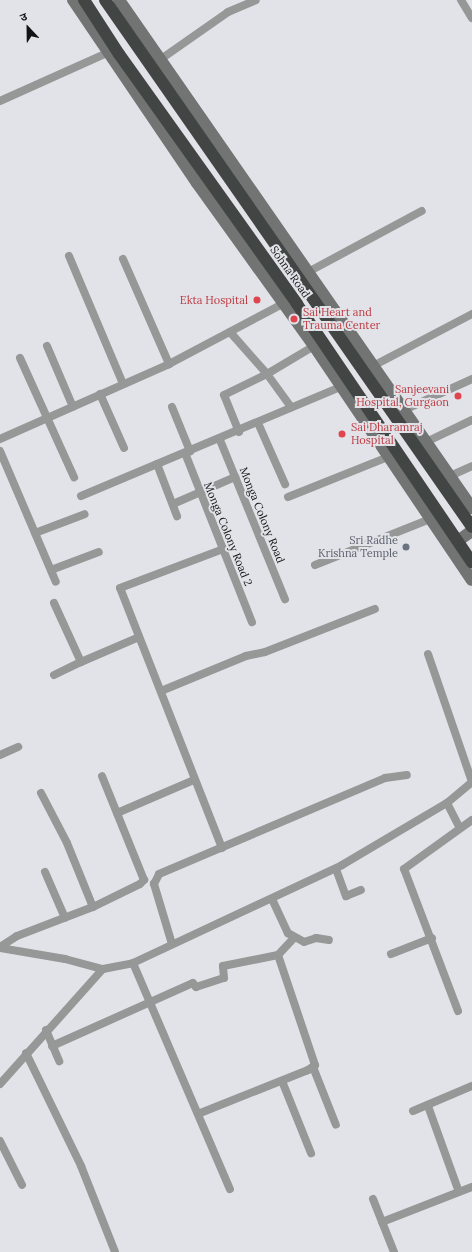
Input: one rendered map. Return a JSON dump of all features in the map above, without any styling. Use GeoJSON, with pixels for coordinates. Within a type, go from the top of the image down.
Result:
{"type":"FeatureCollection","features":[{"type":"Feature","properties":{"kind":"highway","name":"Sohna Road"},"geometry":{"type":"LineString","coordinates":[[84,0],[119,54],[236,218],[472,562]]}},
{"type":"Feature","properties":{"kind":"highway","name":"Sohna Road"},"geometry":{"type":"LineString","coordinates":[[105,0],[471,527]]}},
{"type":"Feature","properties":{"kind":"main road"},"geometry":{"type":"LineString","coordinates":[[73,0],[107,53],[314,346],[340,387],[472,580]]}},
{"type":"Feature","properties":{"kind":"main road"},"geometry":{"type":"LineString","coordinates":[[120,0],[472,508]]}},
{"type":"Feature","properties":{"kind":"main road"},"geometry":{"type":"LineString","coordinates":[[231,230],[265,209]]}},
{"type":"Feature","properties":{"kind":"main road"},"geometry":{"type":"LineString","coordinates":[[450,547],[471,527]]}},
{"type":"Feature","properties":{"kind":"street"},"geometry":{"type":"LineString","coordinates":[[161,59],[228,12],[256,0]]}},
{"type":"Feature","properties":{"kind":"street"},"geometry":{"type":"LineString","coordinates":[[461,0],[472,18]]}},
{"type":"Feature","properties":{"kind":"street"},"geometry":{"type":"LineString","coordinates":[[0,101],[107,53]]}},
{"type":"Feature","properties":{"kind":"street"},"geometry":{"type":"LineString","coordinates":[[308,272],[422,211]]}},
{"type":"Feature","properties":{"kind":"street"},"geometry":{"type":"LineString","coordinates":[[69,256],[123,384]]}},
{"type":"Feature","properties":{"kind":"street"},"geometry":{"type":"LineString","coordinates":[[123,259],[169,364]]}},
{"type":"Feature","properties":{"kind":"street"},"geometry":{"type":"LineString","coordinates":[[0,439],[169,364],[284,303]]}},
{"type":"Feature","properties":{"kind":"street"},"geometry":{"type":"LineString","coordinates":[[373,366],[472,314]]}},
{"type":"Feature","properties":{"kind":"street"},"geometry":{"type":"LineString","coordinates":[[230,332],[267,374],[291,407]]}},
{"type":"Feature","properties":{"kind":"street"},"geometry":{"type":"LineString","coordinates":[[47,346],[73,407]]}},
{"type":"Feature","properties":{"kind":"street"},"geometry":{"type":"LineString","coordinates":[[239,432],[224,395],[267,374],[314,346]]}},
{"type":"Feature","properties":{"kind":"street"},"geometry":{"type":"LineString","coordinates":[[20,358],[49,417],[74,478]]}},
{"type":"Feature","properties":{"kind":"street"},"geometry":{"type":"LineString","coordinates":[[404,410],[472,379]]}},
{"type":"Feature","properties":{"kind":"street"},"geometry":{"type":"LineString","coordinates":[[81,496],[157,464],[220,440],[291,407],[340,387]]}},
{"type":"Feature","properties":{"kind":"street"},"geometry":{"type":"LineString","coordinates":[[100,394],[124,448]]}},
{"type":"Feature","properties":{"kind":"street","name":"Monga Colony Road 2"},"geometry":{"type":"LineString","coordinates":[[172,406],[200,492],[252,622]]}},
{"type":"Feature","properties":{"kind":"street"},"geometry":{"type":"LineString","coordinates":[[426,442],[472,420]]}},
{"type":"Feature","properties":{"kind":"street"},"geometry":{"type":"LineString","coordinates":[[258,423],[285,484]]}},
{"type":"Feature","properties":{"kind":"street","name":"Monga Colony Road"},"geometry":{"type":"LineString","coordinates":[[220,440],[285,599]]}},
{"type":"Feature","properties":{"kind":"street"},"geometry":{"type":"LineString","coordinates":[[0,451],[56,582]]}},
{"type":"Feature","properties":{"kind":"street"},"geometry":{"type":"LineString","coordinates":[[288,497],[388,457]]}},
{"type":"Feature","properties":{"kind":"street"},"geometry":{"type":"LineString","coordinates":[[157,464],[177,516]]}},
{"type":"Feature","properties":{"kind":"street"},"geometry":{"type":"LineString","coordinates":[[450,476],[472,466]]}},
{"type":"Feature","properties":{"kind":"street"},"geometry":{"type":"LineString","coordinates":[[172,504],[235,477]]}},
{"type":"Feature","properties":{"kind":"street"},"geometry":{"type":"LineString","coordinates":[[35,533],[85,514]]}},
{"type":"Feature","properties":{"kind":"street"},"geometry":{"type":"LineString","coordinates":[[314,565],[430,519]]}},
{"type":"Feature","properties":{"kind":"street"},"geometry":{"type":"LineString","coordinates":[[222,848],[194,780],[161,691],[120,588],[223,550]]}},
{"type":"Feature","properties":{"kind":"street"},"geometry":{"type":"LineString","coordinates":[[51,570],[99,552]]}},
{"type":"Feature","properties":{"kind":"street"},"geometry":{"type":"LineString","coordinates":[[54,603],[81,662]]}},
{"type":"Feature","properties":{"kind":"street"},"geometry":{"type":"LineString","coordinates":[[161,691],[246,656],[264,652],[375,609]]}},
{"type":"Feature","properties":{"kind":"street"},"geometry":{"type":"LineString","coordinates":[[54,675],[139,637]]}},
{"type":"Feature","properties":{"kind":"street"},"geometry":{"type":"LineString","coordinates":[[0,948],[65,959],[103,969],[133,963],[336,869],[446,803],[472,782],[428,654]]}},
{"type":"Feature","properties":{"kind":"street"},"geometry":{"type":"LineString","coordinates":[[0,755],[18,747]]}},
{"type":"Feature","properties":{"kind":"street"},"geometry":{"type":"LineString","coordinates":[[0,948],[17,936],[93,906],[140,884],[144,880],[102,776]]}},
{"type":"Feature","properties":{"kind":"street"},"geometry":{"type":"LineString","coordinates":[[172,944],[154,884],[157,876],[278,822],[385,778],[407,776]]}},
{"type":"Feature","properties":{"kind":"street"},"geometry":{"type":"LineString","coordinates":[[117,813],[194,780]]}},
{"type":"Feature","properties":{"kind":"street"},"geometry":{"type":"LineString","coordinates":[[41,793],[67,843],[93,906]]}},
{"type":"Feature","properties":{"kind":"street"},"geometry":{"type":"LineString","coordinates":[[446,803],[459,827]]}},
{"type":"Feature","properties":{"kind":"street"},"geometry":{"type":"LineString","coordinates":[[458,1011],[432,938],[404,869],[459,827],[472,820]]}},
{"type":"Feature","properties":{"kind":"street"},"geometry":{"type":"LineString","coordinates":[[336,869],[346,896],[361,890]]}},
{"type":"Feature","properties":{"kind":"street"},"geometry":{"type":"LineString","coordinates":[[45,872],[65,918]]}},
{"type":"Feature","properties":{"kind":"street"},"geometry":{"type":"LineString","coordinates":[[272,899],[288,933],[294,938],[304,942],[316,938],[329,940]]}},
{"type":"Feature","properties":{"kind":"street"},"geometry":{"type":"LineString","coordinates":[[52,1046],[193,983],[196,987],[224,978],[223,966],[278,955],[294,938]]}},
{"type":"Feature","properties":{"kind":"street"},"geometry":{"type":"LineString","coordinates":[[391,954],[432,938]]}},
{"type":"Feature","properties":{"kind":"street"},"geometry":{"type":"LineString","coordinates":[[198,1114],[282,1081],[313,1067],[316,1063],[290,996],[278,955]]}},
{"type":"Feature","properties":{"kind":"street"},"geometry":{"type":"LineString","coordinates":[[133,963],[148,1004],[230,1189]]}},
{"type":"Feature","properties":{"kind":"street"},"geometry":{"type":"LineString","coordinates":[[0,1084],[46,1030],[103,969]]}},
{"type":"Feature","properties":{"kind":"street"},"geometry":{"type":"LineString","coordinates":[[46,1030],[59,1061]]}},
{"type":"Feature","properties":{"kind":"street"},"geometry":{"type":"LineString","coordinates":[[26,1053],[81,1166],[116,1252]]}},
{"type":"Feature","properties":{"kind":"street"},"geometry":{"type":"LineString","coordinates":[[313,1067],[336,1125]]}},
{"type":"Feature","properties":{"kind":"street"},"geometry":{"type":"LineString","coordinates":[[282,1081],[310,1153]]}},
{"type":"Feature","properties":{"kind":"street"},"geometry":{"type":"LineString","coordinates":[[413,1111],[428,1106],[472,1086]]}},
{"type":"Feature","properties":{"kind":"street"},"geometry":{"type":"LineString","coordinates":[[428,1106],[459,1192]]}},
{"type":"Feature","properties":{"kind":"street"},"geometry":{"type":"LineString","coordinates":[[0,1141],[22,1185]]}},
{"type":"Feature","properties":{"kind":"street"},"geometry":{"type":"LineString","coordinates":[[382,1222],[472,1187]]}},
{"type":"Feature","properties":{"kind":"street"},"geometry":{"type":"LineString","coordinates":[[373,1199],[394,1252]]}},
{"type":"Feature","properties":{"kind":"place","name":"Ekta Hospital"},"geometry":{"type":"Point","coordinates":[257,300]}},
{"type":"Feature","properties":{"kind":"place","name":"Sai Heart and Trauma Center"},"geometry":{"type":"Point","coordinates":[294,319]}},
{"type":"Feature","properties":{"kind":"place","name":"Sanjeevani Hospital, Gurgaon"},"geometry":{"type":"Point","coordinates":[458,396]}},
{"type":"Feature","properties":{"kind":"place","name":"Sai Dharamraj Hospital"},"geometry":{"type":"Point","coordinates":[342,434]}},
{"type":"Feature","properties":{"kind":"place","name":"Sri Radhe Krishna Temple"},"geometry":{"type":"Point","coordinates":[406,547]}}]}
